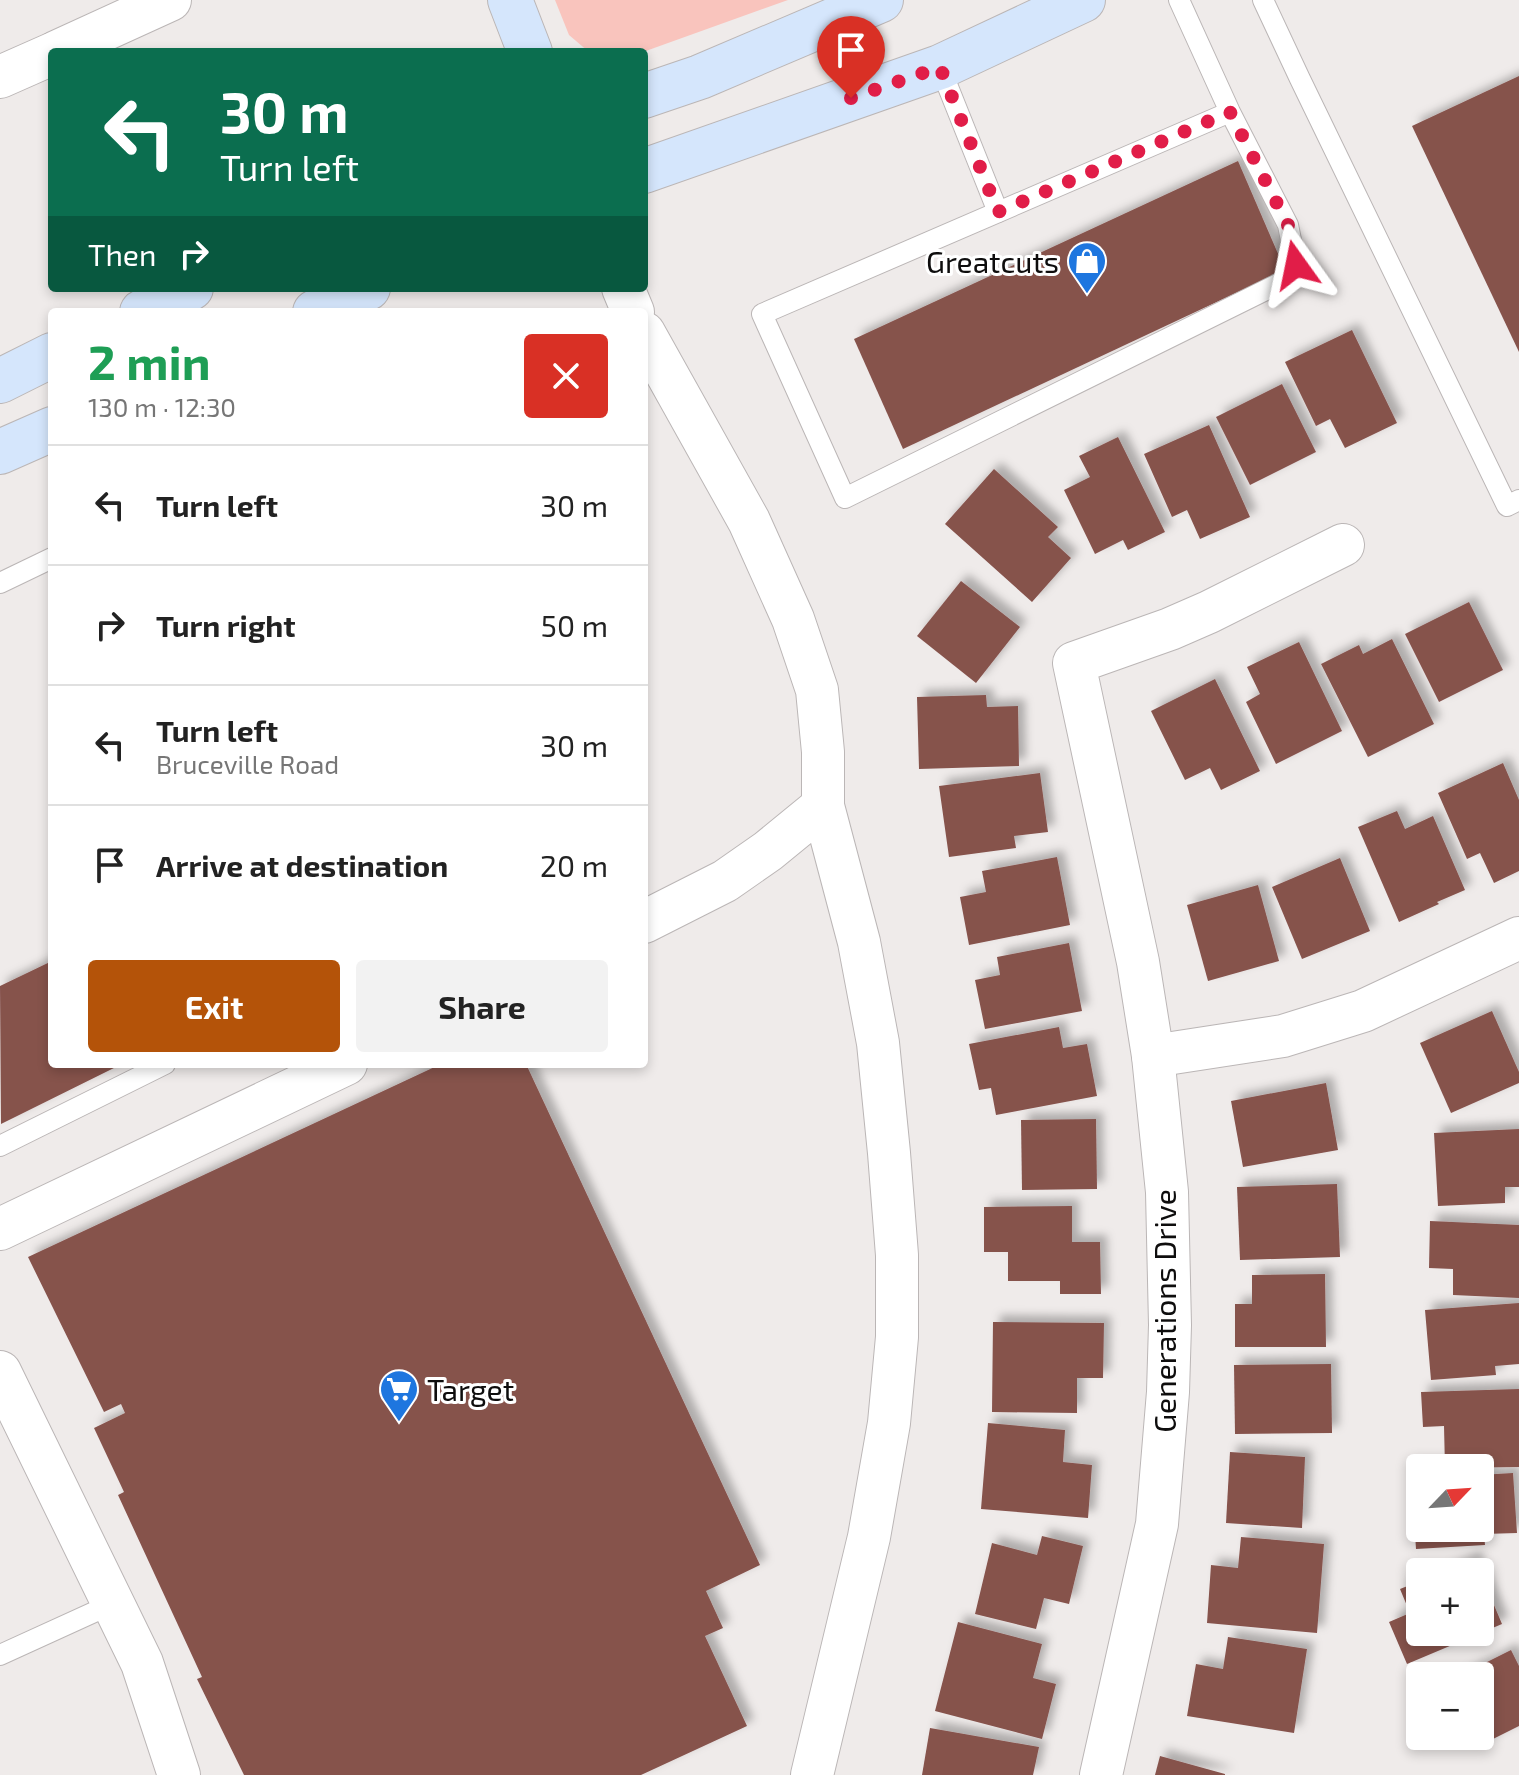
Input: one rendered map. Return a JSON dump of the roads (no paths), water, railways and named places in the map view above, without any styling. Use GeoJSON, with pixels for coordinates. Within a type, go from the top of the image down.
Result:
{"type":"FeatureCollection","features":[{"type":"Feature","properties":{"kind":"main road"},"geometry":{"type":"LineString","coordinates":[[510,0],[528,48]]}},
{"type":"Feature","properties":{"kind":"main road"},"geometry":{"type":"LineString","coordinates":[[648,95],[700,77],[881,0]]}},
{"type":"Feature","properties":{"kind":"main road"},"geometry":{"type":"LineString","coordinates":[[648,170],[940,67],[1083,0]]}},
{"type":"Feature","properties":{"kind":"main road"},"geometry":{"type":"LineString","coordinates":[[150,308],[183,292]]}},
{"type":"Feature","properties":{"kind":"main road"},"geometry":{"type":"LineString","coordinates":[[324,308],[359,292]]}},
{"type":"Feature","properties":{"kind":"main road"},"geometry":{"type":"LineString","coordinates":[[0,452],[48,431]]}},
{"type":"Feature","properties":{"kind":"street"},"geometry":{"type":"LineString","coordinates":[[65,48],[170,0]]}},
{"type":"Feature","properties":{"kind":"street"},"geometry":{"type":"LineString","coordinates":[[0,77],[48,56]]}},
{"type":"Feature","properties":{"kind":"street"},"geometry":{"type":"LineString","coordinates":[[648,340],[749,521],[793,619],[817,690],[823,752],[823,806],[859,942],[878,1043],[897,1255],[897,1337],[889,1423],[869,1537],[812,1775]]}},
{"type":"Feature","properties":{"kind":"street","name":"Generations Drive"},"geometry":{"type":"LineString","coordinates":[[1101,1775],[1157,1524],[1168,1392],[1167,1192],[1153,1056],[1138,962],[1074,663],[1209,612],[1343,545]]}},
{"type":"Feature","properties":{"kind":"street"},"geometry":{"type":"LineString","coordinates":[[648,920],[725,881],[823,806]]}},
{"type":"Feature","properties":{"kind":"street"},"geometry":{"type":"LineString","coordinates":[[1153,1056],[1283,1036],[1363,1011],[1519,938]]}},
{"type":"Feature","properties":{"kind":"street"},"geometry":{"type":"LineString","coordinates":[[0,1229],[338,1068]]}},
{"type":"Feature","properties":{"kind":"street"},"geometry":{"type":"LineString","coordinates":[[0,1372],[142,1663],[179,1775]]}},
{"type":"Feature","properties":{"kind":"lane"},"geometry":{"type":"LineString","coordinates":[[1179,0],[1230,112],[1288,225],[1296,265],[1290,278],[845,498],[762,314],[1230,112]]}},
{"type":"Feature","properties":{"kind":"lane"},"geometry":{"type":"LineString","coordinates":[[1263,0],[1507,506],[1519,500]]}},
{"type":"Feature","properties":{"kind":"lane"},"geometry":{"type":"LineString","coordinates":[[940,67],[998,212]]}},
{"type":"Feature","properties":{"kind":"lane"},"geometry":{"type":"LineString","coordinates":[[0,583],[48,560]]}},
{"type":"Feature","properties":{"kind":"lane"},"geometry":{"type":"LineString","coordinates":[[0,1146],[157,1068]]}},
{"type":"Feature","properties":{"kind":"lane"},"geometry":{"type":"LineString","coordinates":[[0,1655],[114,1603]]}},
{"type":"Feature","properties":{"kind":"place","name":"Greatcuts"},"geometry":{"type":"Point","coordinates":[1087,295]}},
{"type":"Feature","properties":{"kind":"place","name":"Target"},"geometry":{"type":"Point","coordinates":[399,1423]}}]}
